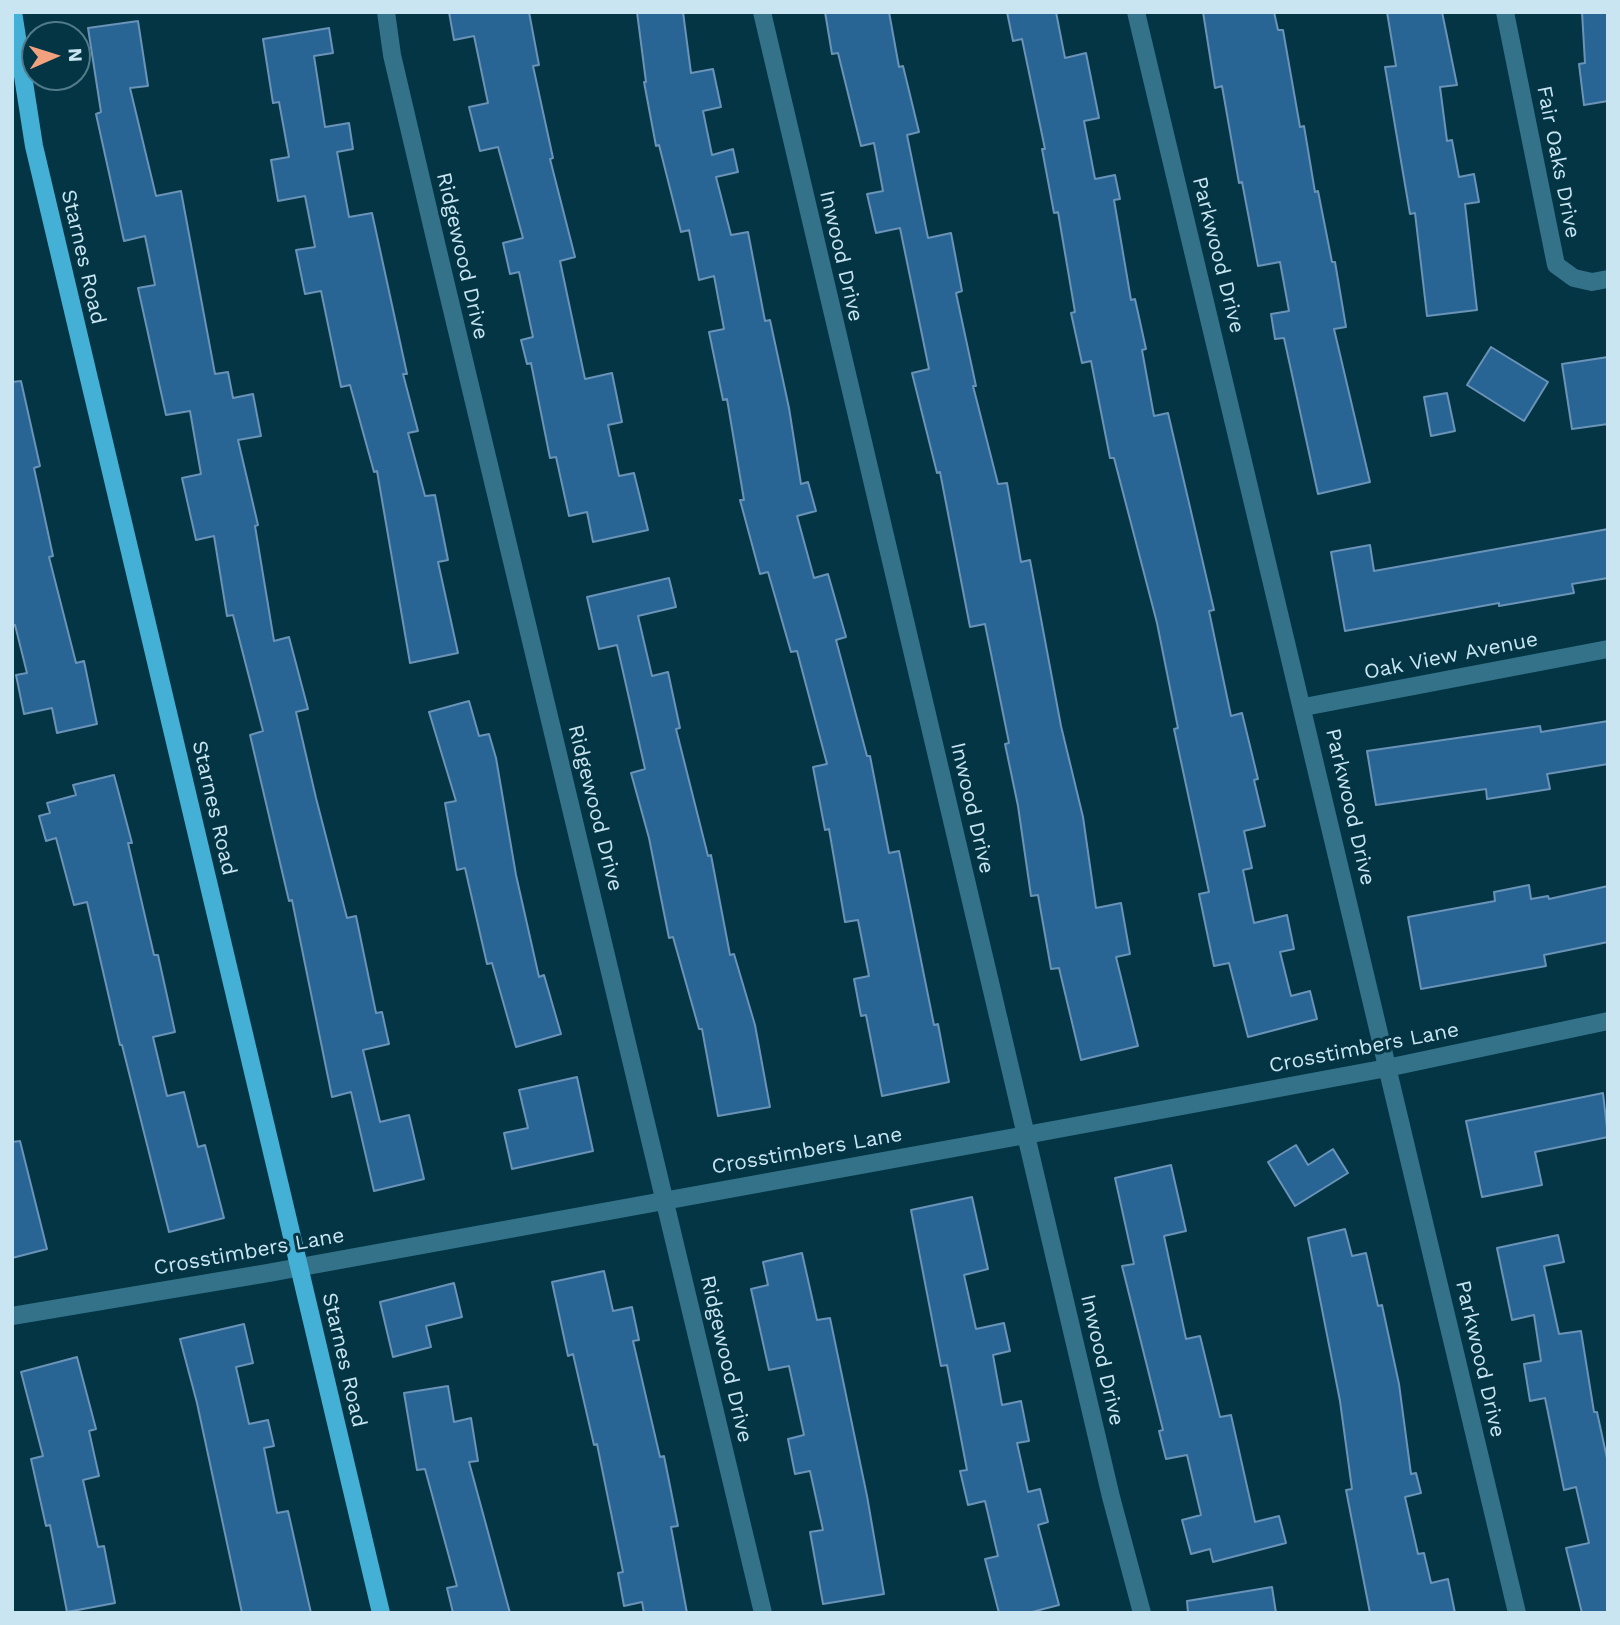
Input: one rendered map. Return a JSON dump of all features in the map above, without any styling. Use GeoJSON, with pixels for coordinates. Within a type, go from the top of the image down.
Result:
{"type":"FeatureCollection","features":[{"type":"Feature","properties":{"kind":"main road","name":"Starnes Road"},"geometry":{"type":"LineString","coordinates":[[13,12],[34,146],[381,1613]]}},
{"type":"Feature","properties":{"kind":"street","name":"Ridgewood Drive"},"geometry":{"type":"LineString","coordinates":[[386,12],[392,55],[436,247],[763,1613]]}},
{"type":"Feature","properties":{"kind":"street","name":"Inwood Drive"},"geometry":{"type":"LineString","coordinates":[[762,12],[1111,1497],[1142,1613]]}},
{"type":"Feature","properties":{"kind":"street","name":"Parkwood Drive"},"geometry":{"type":"LineString","coordinates":[[1136,12],[1304,707],[1517,1613]]}},
{"type":"Feature","properties":{"kind":"street","name":"Fair Oaks Drive"},"geometry":{"type":"LineString","coordinates":[[1506,12],[1556,265],[1574,278],[1592,282],[1608,279]]}},
{"type":"Feature","properties":{"kind":"street","name":"Oak View Avenue"},"geometry":{"type":"LineString","coordinates":[[1304,707],[1608,649]]}},
{"type":"Feature","properties":{"kind":"street","name":"Crosstimbers Lane"},"geometry":{"type":"LineString","coordinates":[[12,1316],[299,1267],[1027,1135],[1387,1068],[1608,1021]]}},
{"type":"Feature","properties":{"kind":"building"},"geometry":{"type":"Polygon","coordinates":[[[449,12],[529,12],[539,65],[533,66],[553,158],[550,159],[575,257],[560,261],[585,379],[612,373],[622,422],[608,425],[619,476],[634,473],[648,530],[593,542],[587,512],[569,516],[556,457],[550,458],[531,363],[527,364],[521,340],[533,337],[519,272],[510,274],[503,243],[523,238],[498,147],[480,151],[469,107],[488,103],[474,36],[454,40],[449,12]]]}},
{"type":"Feature","properties":{"kind":"building"},"geometry":{"type":"Polygon","coordinates":[[[637,12],[683,12],[691,73],[713,69],[721,107],[703,111],[712,155],[733,149],[738,172],[716,177],[731,235],[748,232],[765,321],[770,320],[789,408],[801,484],[808,482],[816,511],[797,516],[814,578],[828,574],[846,637],[836,640],[867,756],[870,756],[889,853],[899,851],[934,1025],[938,1024],[949,1082],[882,1096],[866,1015],[861,1016],[854,979],[869,976],[858,920],[845,922],[829,829],[825,830],[813,767],[827,764],[797,651],[791,652],[768,572],[760,574],[740,500],[744,500],[727,399],[723,400],[709,332],[724,329],[714,276],[699,280],[689,230],[681,232],[659,145],[656,146],[644,82],[637,12]]]}},
{"type":"Feature","properties":{"kind":"building"},"geometry":{"type":"Polygon","coordinates":[[[825,12],[889,12],[899,67],[903,66],[919,132],[907,135],[928,238],[951,233],[962,291],[956,293],[976,386],[973,386],[998,484],[1007,483],[1021,562],[1030,560],[1061,726],[1083,817],[1096,908],[1121,903],[1130,954],[1116,957],[1138,1046],[1081,1060],[1059,968],[1051,969],[1038,895],[1031,896],[1018,806],[1005,744],[1009,743],[985,624],[970,627],[940,472],[937,473],[912,373],[929,369],[900,228],[876,233],[867,194],[883,191],[874,143],[861,146],[838,53],[832,54],[825,12]]]}},
{"type":"Feature","properties":{"kind":"building"},"geometry":{"type":"Polygon","coordinates":[[[1007,12],[1056,12],[1065,58],[1086,53],[1099,118],[1084,121],[1095,179],[1115,175],[1120,199],[1114,200],[1131,300],[1135,299],[1146,349],[1142,350],[1154,416],[1168,413],[1214,610],[1209,611],[1231,716],[1242,713],[1258,779],[1254,780],[1265,826],[1244,831],[1252,868],[1243,870],[1254,923],[1287,915],[1294,949],[1280,952],[1291,996],[1310,991],[1317,1019],[1248,1037],[1229,963],[1214,966],[1199,894],[1209,892],[1174,729],[1178,728],[1157,623],[1114,458],[1110,458],[1091,361],[1082,363],[1071,313],[1075,312],[1058,212],[1054,213],[1042,149],[1045,149],[1022,39],[1013,41],[1007,12]]]}},
{"type":"Feature","properties":{"kind":"building"},"geometry":{"type":"Polygon","coordinates":[[[1203,12],[1274,12],[1278,30],[1283,30],[1300,127],[1304,126],[1315,192],[1318,191],[1332,262],[1335,262],[1346,327],[1334,329],[1370,482],[1318,494],[1284,338],[1275,339],[1271,314],[1289,311],[1280,262],[1258,266],[1242,182],[1239,183],[1222,86],[1215,88],[1203,12]]]}},
{"type":"Feature","properties":{"kind":"building"},"geometry":{"type":"Polygon","coordinates":[[[1387,12],[1442,12],[1457,85],[1440,87],[1447,141],[1452,140],[1459,177],[1474,174],[1479,202],[1465,204],[1477,310],[1427,316],[1415,213],[1410,214],[1385,67],[1396,66],[1387,12]]]}},
{"type":"Feature","properties":{"kind":"building"},"geometry":{"type":"Polygon","coordinates":[[[1582,12],[1608,12],[1608,101],[1584,105],[1579,64],[1585,63],[1582,12]]]}},
{"type":"Feature","properties":{"kind":"building"},"geometry":{"type":"Polygon","coordinates":[[[138,21],[148,86],[130,88],[156,196],[181,191],[215,374],[228,372],[233,398],[253,394],[261,436],[238,440],[258,525],[255,526],[274,641],[289,637],[308,709],[296,712],[316,798],[347,918],[356,916],[376,1013],[382,1012],[389,1044],[363,1050],[380,1122],[409,1115],[424,1179],[374,1191],[351,1092],[332,1097],[292,900],[289,901],[250,735],[263,731],[233,615],[227,616],[214,536],[196,540],[182,478],[201,474],[190,411],[166,415],[138,288],[155,285],[145,236],[124,241],[96,114],[101,112],[91,47],[91,28],[138,21]]]}},
{"type":"Feature","properties":{"kind":"building"},"geometry":{"type":"Polygon","coordinates":[[[329,28],[333,53],[314,56],[325,127],[349,123],[353,149],[337,152],[349,217],[372,213],[407,374],[403,374],[418,431],[408,433],[425,496],[435,495],[448,560],[438,562],[458,653],[410,663],[377,471],[374,472],[350,385],[341,387],[321,291],[305,294],[296,250],[315,247],[305,196],[278,201],[271,160],[289,157],[279,102],[273,103],[263,39],[329,28]]]}},
{"type":"Feature","properties":{"kind":"building"},"geometry":{"type":"Polygon","coordinates":[[[1491,347],[1548,382],[1524,421],[1467,385],[1491,347]]]}},
{"type":"Feature","properties":{"kind":"building"},"geometry":{"type":"Polygon","coordinates":[[[1608,357],[1608,424],[1572,429],[1562,364],[1608,357]]]}},
{"type":"Feature","properties":{"kind":"building"},"geometry":{"type":"Polygon","coordinates":[[[21,381],[40,466],[34,468],[53,556],[49,557],[76,663],[84,661],[97,724],[57,733],[52,708],[24,714],[16,675],[27,673],[15,625],[12,626],[12,382],[21,381]]]}},
{"type":"Feature","properties":{"kind":"building"},"geometry":{"type":"Polygon","coordinates":[[[1447,393],[1455,431],[1431,436],[1424,397],[1447,393]]]}},
{"type":"Feature","properties":{"kind":"building"},"geometry":{"type":"Polygon","coordinates":[[[1608,529],[1608,578],[1572,584],[1574,593],[1499,606],[1499,603],[1345,631],[1331,552],[1370,545],[1374,571],[1608,529]]]}},
{"type":"Feature","properties":{"kind":"building"},"geometry":{"type":"Polygon","coordinates":[[[669,578],[676,607],[638,616],[652,676],[668,672],[680,728],[676,729],[708,856],[711,855],[730,955],[734,954],[755,1025],[770,1107],[718,1116],[702,1029],[699,1029],[673,937],[669,938],[649,838],[631,773],[645,769],[617,645],[599,649],[587,597],[669,578]]]}},
{"type":"Feature","properties":{"kind":"building"},"geometry":{"type":"Polygon","coordinates":[[[469,701],[479,736],[489,734],[496,758],[516,875],[539,977],[544,975],[561,1034],[516,1047],[492,963],[487,964],[465,868],[457,870],[445,803],[456,801],[429,712],[469,701]]]}},
{"type":"Feature","properties":{"kind":"building"},"geometry":{"type":"Polygon","coordinates":[[[1608,721],[1608,764],[1547,774],[1550,789],[1487,799],[1486,789],[1376,805],[1367,751],[1540,726],[1541,732],[1608,721]]]}},
{"type":"Feature","properties":{"kind":"building"},"geometry":{"type":"Polygon","coordinates":[[[114,775],[132,843],[128,843],[154,955],[158,955],[175,1032],[153,1037],[167,1096],[184,1092],[198,1147],[205,1145],[224,1218],[169,1232],[120,1045],[87,902],[74,905],[56,838],[46,841],[39,816],[50,813],[47,803],[76,795],[73,785],[114,775]]]}},
{"type":"Feature","properties":{"kind":"building"},"geometry":{"type":"Polygon","coordinates":[[[1529,885],[1531,899],[1548,896],[1549,899],[1608,886],[1608,942],[1544,955],[1546,966],[1421,989],[1408,917],[1495,901],[1494,892],[1529,885]]]}},
{"type":"Feature","properties":{"kind":"building"},"geometry":{"type":"Polygon","coordinates":[[[577,1077],[593,1151],[512,1169],[504,1133],[528,1128],[519,1090],[577,1077]]]}},
{"type":"Feature","properties":{"kind":"building"},"geometry":{"type":"Polygon","coordinates":[[[1603,1093],[1608,1137],[1535,1152],[1542,1185],[1482,1197],[1466,1121],[1603,1093]]]}},
{"type":"Feature","properties":{"kind":"building"},"geometry":{"type":"Polygon","coordinates":[[[20,1141],[47,1249],[12,1258],[12,1142],[20,1141]]]}},
{"type":"Feature","properties":{"kind":"building"},"geometry":{"type":"Polygon","coordinates":[[[1296,1145],[1308,1165],[1333,1149],[1348,1173],[1295,1206],[1268,1162],[1296,1145]]]}},
{"type":"Feature","properties":{"kind":"building"},"geometry":{"type":"Polygon","coordinates":[[[1171,1165],[1186,1231],[1164,1236],[1186,1339],[1200,1336],[1220,1417],[1231,1415],[1255,1522],[1279,1516],[1286,1543],[1213,1562],[1210,1549],[1191,1554],[1182,1520],[1201,1515],[1187,1455],[1166,1459],[1159,1431],[1163,1430],[1122,1266],[1134,1264],[1115,1178],[1171,1165]]]}},
{"type":"Feature","properties":{"kind":"building"},"geometry":{"type":"Polygon","coordinates":[[[972,1197],[988,1269],[964,1275],[976,1329],[1004,1323],[1010,1351],[993,1355],[1002,1405],[1021,1401],[1029,1441],[1017,1443],[1028,1492],[1040,1489],[1048,1522],[1038,1525],[1059,1605],[1028,1613],[999,1613],[985,1559],[998,1556],[985,1501],[968,1505],[960,1471],[967,1470],[947,1365],[941,1366],[911,1210],[972,1197]]]}},
{"type":"Feature","properties":{"kind":"building"},"geometry":{"type":"Polygon","coordinates":[[[1345,1229],[1352,1256],[1366,1253],[1378,1306],[1382,1305],[1399,1384],[1411,1474],[1416,1473],[1421,1493],[1405,1497],[1418,1554],[1424,1553],[1431,1583],[1448,1579],[1455,1613],[1370,1613],[1346,1490],[1352,1489],[1340,1401],[1308,1238],[1345,1229]]]}},
{"type":"Feature","properties":{"kind":"building"},"geometry":{"type":"Polygon","coordinates":[[[1558,1235],[1564,1262],[1544,1266],[1559,1334],[1581,1331],[1594,1412],[1597,1412],[1608,1463],[1608,1613],[1582,1613],[1566,1548],[1589,1543],[1576,1487],[1564,1490],[1545,1398],[1530,1401],[1524,1364],[1541,1361],[1534,1315],[1512,1320],[1497,1248],[1558,1235]]]}},
{"type":"Feature","properties":{"kind":"building"},"geometry":{"type":"Polygon","coordinates":[[[802,1253],[817,1320],[830,1318],[867,1496],[884,1594],[823,1604],[810,1532],[823,1530],[810,1471],[795,1474],[788,1439],[804,1435],[789,1366],[769,1370],[751,1289],[768,1285],[763,1262],[802,1253]]]}},
{"type":"Feature","properties":{"kind":"building"},"geometry":{"type":"Polygon","coordinates":[[[604,1271],[613,1311],[632,1307],[639,1340],[633,1341],[660,1457],[664,1456],[678,1526],[671,1527],[687,1613],[644,1613],[642,1602],[624,1606],[618,1573],[623,1572],[597,1444],[594,1445],[573,1354],[568,1356],[552,1282],[604,1271]]]}},
{"type":"Feature","properties":{"kind":"building"},"geometry":{"type":"Polygon","coordinates":[[[454,1283],[462,1317],[426,1326],[431,1347],[393,1357],[380,1302],[454,1283]]]}},
{"type":"Feature","properties":{"kind":"building"},"geometry":{"type":"Polygon","coordinates":[[[244,1324],[253,1363],[236,1367],[249,1424],[268,1420],[274,1446],[264,1448],[277,1513],[288,1511],[311,1613],[242,1613],[197,1403],[180,1339],[244,1324]]]}},
{"type":"Feature","properties":{"kind":"building"},"geometry":{"type":"Polygon","coordinates":[[[77,1357],[96,1429],[89,1431],[99,1476],[83,1480],[98,1547],[104,1546],[115,1603],[67,1612],[50,1525],[46,1526],[31,1459],[43,1456],[21,1372],[77,1357]]]}},
{"type":"Feature","properties":{"kind":"building"},"geometry":{"type":"Polygon","coordinates":[[[448,1386],[454,1422],[471,1418],[478,1461],[469,1462],[510,1613],[453,1613],[447,1588],[457,1586],[425,1469],[417,1470],[404,1393],[448,1386]]]}},
{"type":"Feature","properties":{"kind":"building"},"geometry":{"type":"Polygon","coordinates":[[[1272,1587],[1276,1613],[1188,1613],[1187,1601],[1272,1587]]]}}]}
